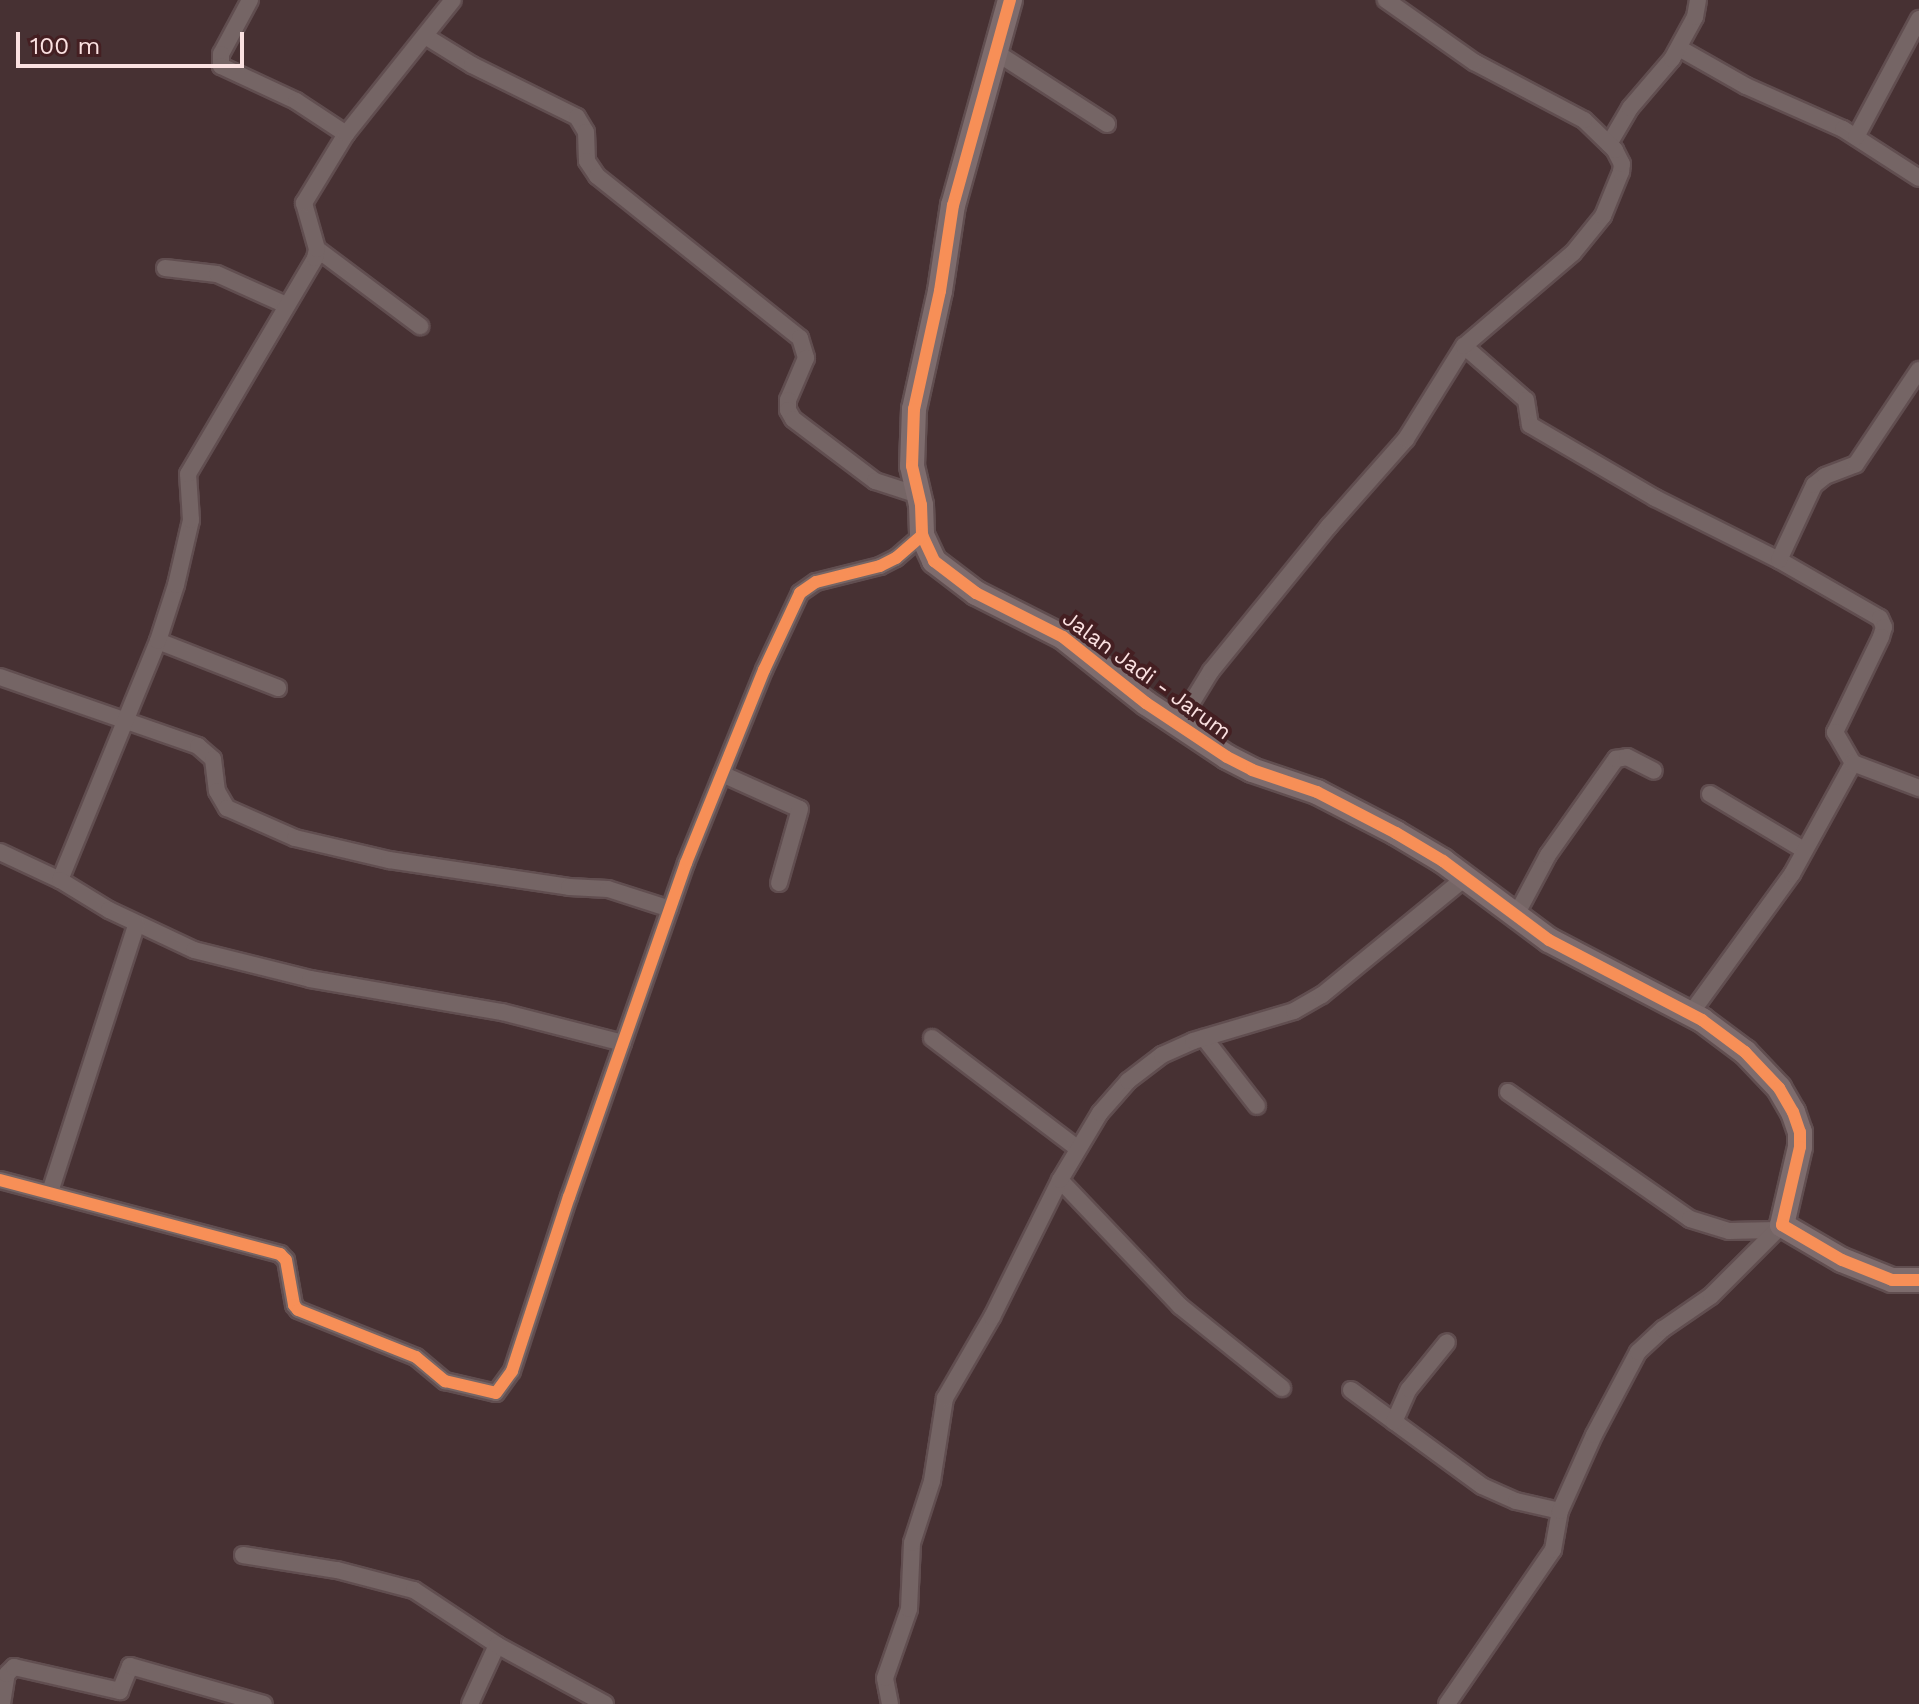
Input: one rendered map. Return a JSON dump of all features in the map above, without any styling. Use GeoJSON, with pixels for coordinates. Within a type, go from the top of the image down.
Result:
{"type":"FeatureCollection","features":[{"type":"Feature","properties":{"kind":"street"},"geometry":{"type":"LineString","coordinates":[[250,0],[221,54],[221,66],[296,101],[346,134]]}},
{"type":"Feature","properties":{"kind":"street"},"geometry":{"type":"LineString","coordinates":[[420,326],[317,249],[304,203],[346,134],[452,0]]}},
{"type":"Feature","properties":{"kind":"street","name":"Jalan Jadi - Jarum"},"geometry":{"type":"LineString","coordinates":[[1010,0],[953,205],[940,291],[914,409],[912,466],[922,535],[934,561],[945,573],[1010,612],[1063,637],[1178,725],[1252,770],[1317,792],[1396,833],[1465,878],[1549,940],[1691,1013],[1745,1052],[1779,1088],[1800,1132],[1800,1147],[1779,1228]]}},
{"type":"Feature","properties":{"kind":"street"},"geometry":{"type":"LineString","coordinates":[[1178,725],[1211,671],[1329,526],[1406,439],[1464,346],[1559,267],[1603,216],[1622,164],[1609,144],[1584,120],[1474,62],[1386,0]]}},
{"type":"Feature","properties":{"kind":"street"},"geometry":{"type":"LineString","coordinates":[[1609,144],[1630,108],[1679,48],[1695,17],[1698,0]]}},
{"type":"Feature","properties":{"kind":"street"},"geometry":{"type":"LineString","coordinates":[[1856,137],[1919,19]]}},
{"type":"Feature","properties":{"kind":"street"},"geometry":{"type":"LineString","coordinates":[[425,36],[472,65],[577,117],[586,132],[587,161],[597,176],[800,338],[806,358],[788,400],[788,410],[793,419],[875,481],[918,495]]}},
{"type":"Feature","properties":{"kind":"street"},"geometry":{"type":"LineString","coordinates":[[1679,48],[1746,86],[1810,112],[1856,137],[1919,178]]}},
{"type":"Feature","properties":{"kind":"street"},"geometry":{"type":"LineString","coordinates":[[997,53],[1107,124]]}},
{"type":"Feature","properties":{"kind":"street"},"geometry":{"type":"LineString","coordinates":[[60,880],[158,641],[191,520],[188,474],[317,249]]}},
{"type":"Feature","properties":{"kind":"street"},"geometry":{"type":"LineString","coordinates":[[165,268],[217,274],[286,305]]}},
{"type":"Feature","properties":{"kind":"street"},"geometry":{"type":"LineString","coordinates":[[1464,346],[1526,400],[1530,425],[1655,498],[1779,560],[1882,621],[1881,637],[1835,732],[1853,763],[1919,788]]}},
{"type":"Feature","properties":{"kind":"street"},"geometry":{"type":"LineString","coordinates":[[1779,560],[1814,485],[1825,476],[1856,464],[1919,370]]}},
{"type":"Feature","properties":{"kind":"street"},"geometry":{"type":"LineString","coordinates":[[0,1180],[280,1254],[286,1260],[298,1310],[416,1357],[445,1381],[493,1394],[512,1371],[670,909],[722,774],[800,593],[807,585],[880,566],[896,558],[922,535]]}},
{"type":"Feature","properties":{"kind":"street"},"geometry":{"type":"LineString","coordinates":[[158,641],[278,688]]}},
{"type":"Feature","properties":{"kind":"street"},"geometry":{"type":"LineString","coordinates":[[0,677],[126,718],[209,753],[213,759],[217,791],[227,808],[295,838],[389,860],[569,887],[608,889],[670,909]]}},
{"type":"Feature","properties":{"kind":"street"},"geometry":{"type":"LineString","coordinates":[[1515,917],[1548,855],[1616,759],[1627,757],[1654,771]]}},
{"type":"Feature","properties":{"kind":"street"},"geometry":{"type":"LineString","coordinates":[[1691,1013],[1761,921],[1853,763]]}},
{"type":"Feature","properties":{"kind":"street"},"geometry":{"type":"LineString","coordinates":[[722,774],[800,809],[779,883]]}},
{"type":"Feature","properties":{"kind":"street"},"geometry":{"type":"LineString","coordinates":[[1710,794],[1804,850]]}},
{"type":"Feature","properties":{"kind":"street"},"geometry":{"type":"LineString","coordinates":[[0,852],[60,880],[136,925],[194,950],[310,979],[502,1012],[623,1043]]}},
{"type":"Feature","properties":{"kind":"street"},"geometry":{"type":"LineString","coordinates":[[890,1704],[885,1678],[909,1609],[912,1543],[932,1481],[945,1398],[992,1317],[1060,1180],[1100,1113],[1128,1081],[1162,1055],[1204,1038],[1294,1011],[1322,995],[1465,878]]}},
{"type":"Feature","properties":{"kind":"street"},"geometry":{"type":"LineString","coordinates":[[50,1192],[136,925]]}},
{"type":"Feature","properties":{"kind":"street"},"geometry":{"type":"LineString","coordinates":[[932,1038],[1078,1149]]}},
{"type":"Feature","properties":{"kind":"street"},"geometry":{"type":"LineString","coordinates":[[1204,1038],[1257,1106]]}},
{"type":"Feature","properties":{"kind":"street"},"geometry":{"type":"LineString","coordinates":[[1508,1092],[1690,1219],[1729,1231],[1779,1228],[1842,1260],[1892,1280],[1919,1280]]}},
{"type":"Feature","properties":{"kind":"street"},"geometry":{"type":"LineString","coordinates":[[1060,1180],[1180,1306],[1282,1388]]}},
{"type":"Feature","properties":{"kind":"street"},"geometry":{"type":"LineString","coordinates":[[1447,1704],[1553,1550],[1560,1511],[1594,1435],[1638,1352],[1663,1329],[1711,1296],[1779,1228]]}},
{"type":"Feature","properties":{"kind":"street"},"geometry":{"type":"LineString","coordinates":[[1394,1422],[1409,1389],[1447,1342]]}},
{"type":"Feature","properties":{"kind":"street"},"geometry":{"type":"LineString","coordinates":[[1351,1390],[1482,1486],[1516,1501],[1560,1511]]}},
{"type":"Feature","properties":{"kind":"street"},"geometry":{"type":"LineString","coordinates":[[243,1555],[337,1570],[414,1590],[497,1645],[605,1704]]}},
{"type":"Feature","properties":{"kind":"street"},"geometry":{"type":"LineString","coordinates":[[470,1704],[497,1645]]}},
{"type":"Feature","properties":{"kind":"street"},"geometry":{"type":"LineString","coordinates":[[2,1704],[8,1670],[14,1667],[119,1698],[130,1666],[264,1704]]}},
{"type":"Feature","properties":{"kind":"cycle path"},"geometry":{"type":"LineString","coordinates":[[1010,0],[953,205],[940,291],[914,409],[912,466],[921,505],[922,535],[934,561],[976,593],[1063,637],[1146,703],[1227,757],[1252,770],[1317,792],[1396,833],[1443,861],[1549,940],[1702,1020],[1745,1052],[1779,1088],[1793,1112],[1800,1132],[1800,1147],[1782,1225],[1842,1260],[1892,1280],[1919,1280]]}},
{"type":"Feature","properties":{"kind":"cycle path"},"geometry":{"type":"LineString","coordinates":[[0,1180],[280,1254],[286,1260],[294,1305],[298,1310],[416,1357],[445,1381],[496,1393],[512,1371],[569,1197],[686,863],[764,670],[800,593],[816,582],[880,566],[896,558],[922,535]]}}]}
